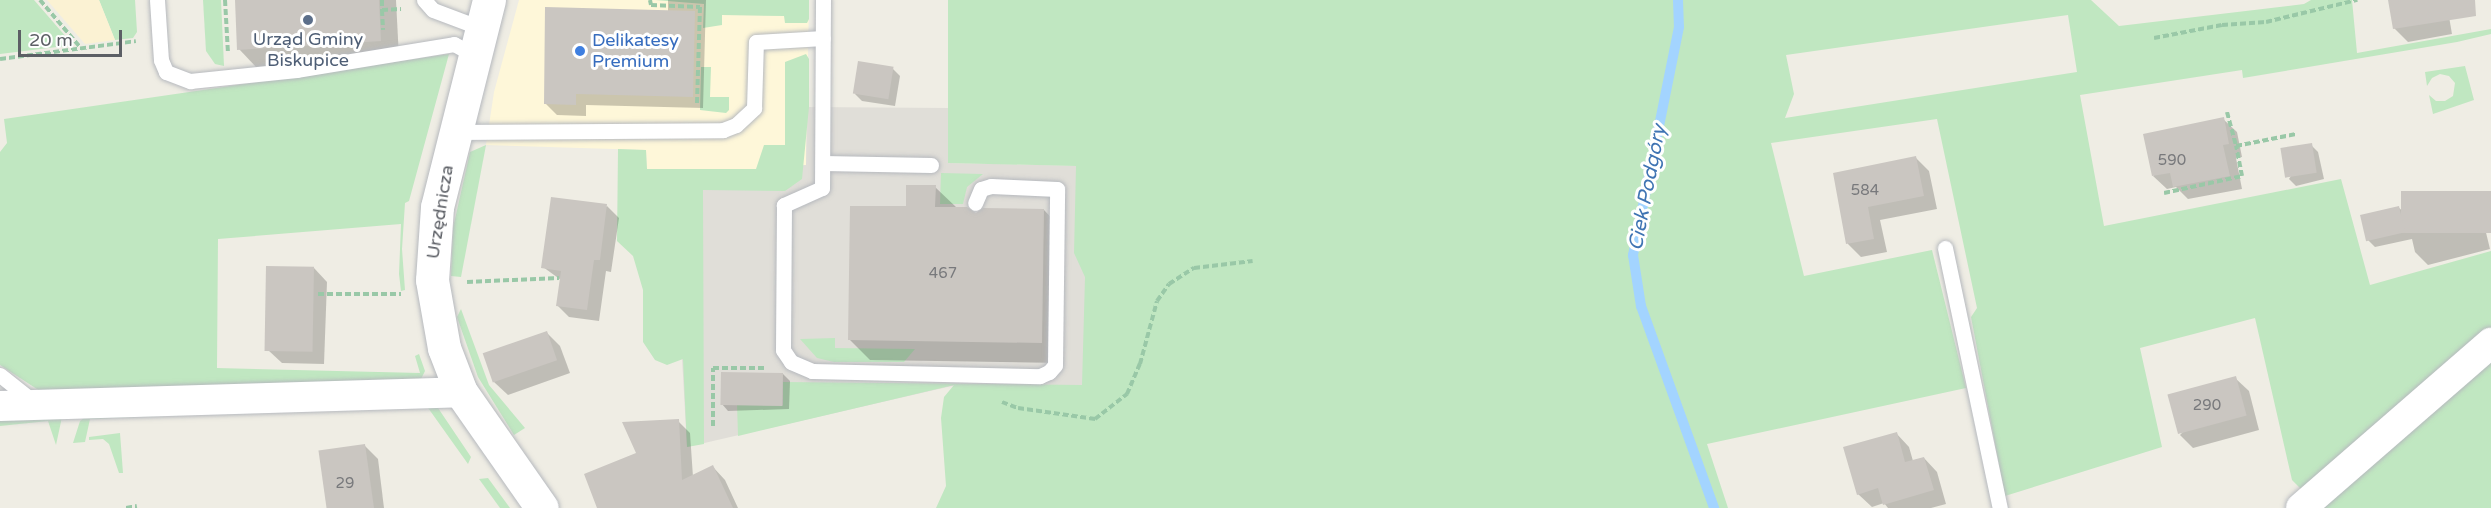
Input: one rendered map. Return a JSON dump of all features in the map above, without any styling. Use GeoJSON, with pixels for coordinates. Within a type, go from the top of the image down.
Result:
{"type":"FeatureCollection","features":[{"type":"Feature","properties":{"kind":"street","name":"Urzędnicza"},"geometry":{"type":"LineString","coordinates":[[481,28],[437,207],[430,262],[444,348],[461,392],[542,508]]}},
{"type":"Feature","properties":{"kind":"street"},"geometry":{"type":"LineString","coordinates":[[2301,508],[2491,343]]}},
{"type":"Feature","properties":{"kind":"street"},"geometry":{"type":"LineString","coordinates":[[0,406],[461,392]]}},
{"type":"Feature","properties":{"kind":"lane"},"geometry":{"type":"LineString","coordinates":[[157,0],[161,60],[166,72],[190,81],[454,44],[481,28]]}},
{"type":"Feature","properties":{"kind":"lane"},"geometry":{"type":"LineString","coordinates":[[424,0],[442,14],[481,28]]}},
{"type":"Feature","properties":{"kind":"lane"},"geometry":{"type":"LineString","coordinates":[[823,0],[822,188],[784,205],[783,350],[801,369],[813,371],[1040,376],[1054,365],[1057,189],[991,186],[981,189],[975,203]]}},
{"type":"Feature","properties":{"kind":"lane"},"geometry":{"type":"LineString","coordinates":[[455,132],[696,132],[736,125],[754,108],[756,42],[823,38]]}},
{"type":"Feature","properties":{"kind":"lane"},"geometry":{"type":"LineString","coordinates":[[823,163],[931,165]]}},
{"type":"Feature","properties":{"kind":"lane"},"geometry":{"type":"LineString","coordinates":[[1945,248],[2000,508]]}},
{"type":"Feature","properties":{"kind":"lane"},"geometry":{"type":"LineString","coordinates":[[0,375],[36,404]]}},
{"type":"Feature","properties":{"kind":"path"},"geometry":{"type":"LineString","coordinates":[[40,0],[80,48]]}},
{"type":"Feature","properties":{"kind":"path"},"geometry":{"type":"LineString","coordinates":[[225,0],[229,77]]}},
{"type":"Feature","properties":{"kind":"path"},"geometry":{"type":"LineString","coordinates":[[650,0],[651,5],[700,7],[696,132]]}},
{"type":"Feature","properties":{"kind":"path"},"geometry":{"type":"LineString","coordinates":[[2154,38],[2222,25],[2266,22],[2357,0]]}},
{"type":"Feature","properties":{"kind":"path"},"geometry":{"type":"LineString","coordinates":[[0,59],[159,38]]}},
{"type":"Feature","properties":{"kind":"path"},"geometry":{"type":"LineString","coordinates":[[2164,193],[2242,176],[2227,112]]}},
{"type":"Feature","properties":{"kind":"path"},"geometry":{"type":"LineString","coordinates":[[2236,146],[2296,134]]}},
{"type":"Feature","properties":{"kind":"path"},"geometry":{"type":"LineString","coordinates":[[955,374],[1018,408],[1095,418],[1127,394],[1140,364],[1157,301],[1169,284],[1194,268],[1253,261]]}},
{"type":"Feature","properties":{"kind":"path"},"geometry":{"type":"LineString","coordinates":[[462,282],[559,278]]}},
{"type":"Feature","properties":{"kind":"path"},"geometry":{"type":"LineString","coordinates":[[318,294],[402,294]]}},
{"type":"Feature","properties":{"kind":"path"},"geometry":{"type":"LineString","coordinates":[[713,426],[713,368],[777,368],[783,350]]}},
{"type":"Feature","properties":{"kind":"path"},"geometry":{"type":"LineString","coordinates":[[126,508],[137,506]]}},
{"type":"Feature","properties":{"kind":"shaded area"},"geometry":{"type":"Polygon","coordinates":[[[519,0],[809,0],[806,165],[647,178],[646,150],[486,145],[494,92],[519,0]]]}},
{"type":"Feature","properties":{"kind":"shaded area"},"geometry":{"type":"Polygon","coordinates":[[[807,107],[949,108],[948,163],[1083,166],[1090,277],[1086,390],[956,385],[687,447],[682,358],[647,178],[806,165],[807,107]]]}},
{"type":"Feature","properties":{"kind":"green space"},"geometry":{"type":"Polygon","coordinates":[[[0,0],[34,0],[67,38],[65,46],[0,54],[0,0]]]}},
{"type":"Feature","properties":{"kind":"green space"},"geometry":{"type":"Polygon","coordinates":[[[99,0],[135,0],[137,32],[133,38],[115,40],[99,0]]]}},
{"type":"Feature","properties":{"kind":"green space"},"geometry":{"type":"Polygon","coordinates":[[[203,0],[221,0],[224,66],[215,64],[206,51],[203,0]]]}},
{"type":"Feature","properties":{"kind":"green space"},"geometry":{"type":"Polygon","coordinates":[[[655,0],[809,0],[809,19],[807,23],[785,23],[784,16],[722,15],[722,25],[703,28],[704,4],[655,0]]]}},
{"type":"Feature","properties":{"kind":"green space"},"geometry":{"type":"Polygon","coordinates":[[[948,0],[2091,0],[2119,26],[2304,4],[2311,0],[2352,0],[2357,53],[2491,29],[2491,34],[2457,42],[2243,78],[2242,70],[2080,95],[2104,226],[2341,179],[2370,285],[2491,251],[2491,332],[2305,493],[2292,480],[2255,318],[2140,348],[2162,447],[2005,496],[1971,317],[1977,308],[1937,119],[1771,143],[1804,276],[1932,250],[1966,388],[1707,444],[1728,508],[936,508],[946,486],[941,418],[944,397],[954,385],[738,436],[737,404],[783,405],[783,382],[1082,385],[1085,277],[1074,253],[1076,166],[948,163],[948,0]],[[2068,15],[1786,55],[1794,94],[1785,118],[2077,72],[2068,15]]]}},
{"type":"Feature","properties":{"kind":"green space"},"geometry":{"type":"Polygon","coordinates":[[[449,54],[409,201],[405,203],[402,249],[405,290],[401,291],[399,274],[401,224],[218,239],[217,368],[420,373],[415,356],[419,354],[425,371],[420,381],[40,391],[0,365],[0,152],[7,143],[4,119],[449,54]]]}},
{"type":"Feature","properties":{"kind":"green space"},"geometry":{"type":"Polygon","coordinates":[[[806,54],[809,59],[809,107],[802,179],[785,191],[703,190],[704,444],[687,447],[683,359],[667,365],[655,360],[643,342],[643,290],[633,256],[617,241],[618,149],[646,150],[647,169],[756,169],[764,145],[785,145],[785,62],[806,54]]]}},
{"type":"Feature","properties":{"kind":"green space"},"geometry":{"type":"Polygon","coordinates":[[[2465,66],[2474,100],[2433,114],[2429,95],[2436,101],[2445,101],[2453,96],[2455,83],[2449,76],[2440,74],[2432,78],[2427,86],[2425,72],[2465,66]]]}},
{"type":"Feature","properties":{"kind":"green space"},"geometry":{"type":"Polygon","coordinates":[[[701,67],[711,67],[710,97],[729,97],[729,110],[726,113],[700,110],[701,67]]]}},
{"type":"Feature","properties":{"kind":"green space"},"geometry":{"type":"Polygon","coordinates":[[[486,145],[461,277],[451,276],[453,228],[470,152],[486,145]]]}},
{"type":"Feature","properties":{"kind":"green space"},"geometry":{"type":"Polygon","coordinates":[[[941,173],[983,174],[967,187],[963,204],[940,204],[941,173]]]}},
{"type":"Feature","properties":{"kind":"green space"},"geometry":{"type":"Polygon","coordinates":[[[461,309],[489,385],[525,428],[514,435],[478,377],[457,317],[461,309]]]}},
{"type":"Feature","properties":{"kind":"green space"},"geometry":{"type":"Polygon","coordinates":[[[835,338],[835,348],[915,349],[904,362],[834,362],[817,358],[800,339],[835,338]]]}},
{"type":"Feature","properties":{"kind":"green space"},"geometry":{"type":"Polygon","coordinates":[[[2491,361],[2491,508],[2316,508],[2491,361]]]}},
{"type":"Feature","properties":{"kind":"green space"},"geometry":{"type":"Polygon","coordinates":[[[434,402],[471,457],[468,464],[426,405],[90,419],[85,442],[73,443],[80,421],[88,415],[434,402]]]}},
{"type":"Feature","properties":{"kind":"green space"},"geometry":{"type":"Polygon","coordinates":[[[0,414],[62,417],[56,445],[48,421],[0,426],[0,414]]]}},
{"type":"Feature","properties":{"kind":"green space"},"geometry":{"type":"Polygon","coordinates":[[[120,433],[123,473],[119,473],[109,444],[103,439],[89,440],[89,437],[120,433]]]}},
{"type":"Feature","properties":{"kind":"green space"},"geometry":{"type":"Polygon","coordinates":[[[488,478],[510,508],[500,508],[479,479],[488,478]]]}},
{"type":"Feature","properties":{"kind":"sand"},"geometry":{"type":"Polygon","coordinates":[[[47,0],[99,0],[115,40],[85,44],[47,0]]]}},
{"type":"Feature","properties":{"kind":"building","name":"Urząd Gminy Biskupice"},"geometry":{"type":"Polygon","coordinates":[[[235,0],[379,0],[381,41],[237,50],[235,0]]]}},
{"type":"Feature","properties":{"kind":"building"},"geometry":{"type":"Polygon","coordinates":[[[2388,0],[2475,0],[2476,16],[2393,29],[2388,0]]]}},
{"type":"Feature","properties":{"kind":"building"},"geometry":{"type":"Polygon","coordinates":[[[545,7],[695,11],[693,97],[576,94],[576,105],[544,104],[545,7]]]}},
{"type":"Feature","properties":{"kind":"building"},"geometry":{"type":"Polygon","coordinates":[[[858,61],[894,67],[888,99],[853,94],[858,61]]]}},
{"type":"Feature","properties":{"kind":"building"},"geometry":{"type":"Polygon","coordinates":[[[2224,117],[2229,144],[2223,145],[2230,176],[2173,187],[2170,173],[2152,176],[2143,134],[2224,117]]]}},
{"type":"Feature","properties":{"kind":"building"},"geometry":{"type":"Polygon","coordinates":[[[2312,143],[2317,173],[2285,178],[2280,148],[2312,143]]]}},
{"type":"Feature","properties":{"kind":"building"},"geometry":{"type":"Polygon","coordinates":[[[1916,156],[1924,196],[1868,207],[1874,239],[1846,244],[1833,173],[1916,156]]]}},
{"type":"Feature","properties":{"kind":"building"},"geometry":{"type":"Polygon","coordinates":[[[906,185],[936,185],[935,207],[967,207],[976,213],[983,208],[1044,209],[1042,343],[848,340],[850,206],[906,206],[906,185]]]}},
{"type":"Feature","properties":{"kind":"building"},"geometry":{"type":"Polygon","coordinates":[[[2401,191],[2491,191],[2491,233],[2401,233],[2401,191]]]}},
{"type":"Feature","properties":{"kind":"building"},"geometry":{"type":"Polygon","coordinates":[[[551,197],[607,204],[600,260],[594,260],[587,310],[556,306],[561,271],[541,268],[551,197]]]}},
{"type":"Feature","properties":{"kind":"building"},"geometry":{"type":"Polygon","coordinates":[[[2399,206],[2405,232],[2366,241],[2360,215],[2399,206]]]}},
{"type":"Feature","properties":{"kind":"building"},"geometry":{"type":"Polygon","coordinates":[[[266,266],[314,267],[313,352],[265,351],[266,266]]]}},
{"type":"Feature","properties":{"kind":"building"},"geometry":{"type":"Polygon","coordinates":[[[547,331],[557,360],[493,382],[483,353],[547,331]]]}},
{"type":"Feature","properties":{"kind":"building"},"geometry":{"type":"Polygon","coordinates":[[[721,372],[783,373],[782,406],[720,405],[721,372]]]}},
{"type":"Feature","properties":{"kind":"building"},"geometry":{"type":"Polygon","coordinates":[[[2236,376],[2247,416],[2178,434],[2167,394],[2236,376]]]}},
{"type":"Feature","properties":{"kind":"building"},"geometry":{"type":"Polygon","coordinates":[[[679,419],[682,480],[713,465],[733,508],[597,508],[584,474],[636,453],[622,422],[679,419]]]}},
{"type":"Feature","properties":{"kind":"building"},"geometry":{"type":"Polygon","coordinates":[[[1897,432],[1905,462],[1924,457],[1934,490],[1883,505],[1878,488],[1857,495],[1843,447],[1897,432]]]}},
{"type":"Feature","properties":{"kind":"building"},"geometry":{"type":"Polygon","coordinates":[[[365,444],[374,508],[327,508],[318,451],[365,444]]]}},
{"type":"Feature","properties":{"kind":"waterway","name":"Ciek Podgóry"},"geometry":{"type":"LineString","coordinates":[[1678,0],[1679,27],[1633,255],[1641,306],[1714,508]]}},
{"type":"Feature","properties":{"kind":"place","name":"Urząd Gminy Biskupice"},"geometry":{"type":"Point","coordinates":[308,20]}},
{"type":"Feature","properties":{"kind":"place","name":"Delikatesy Premium"},"geometry":{"type":"Point","coordinates":[580,51]}}]}
